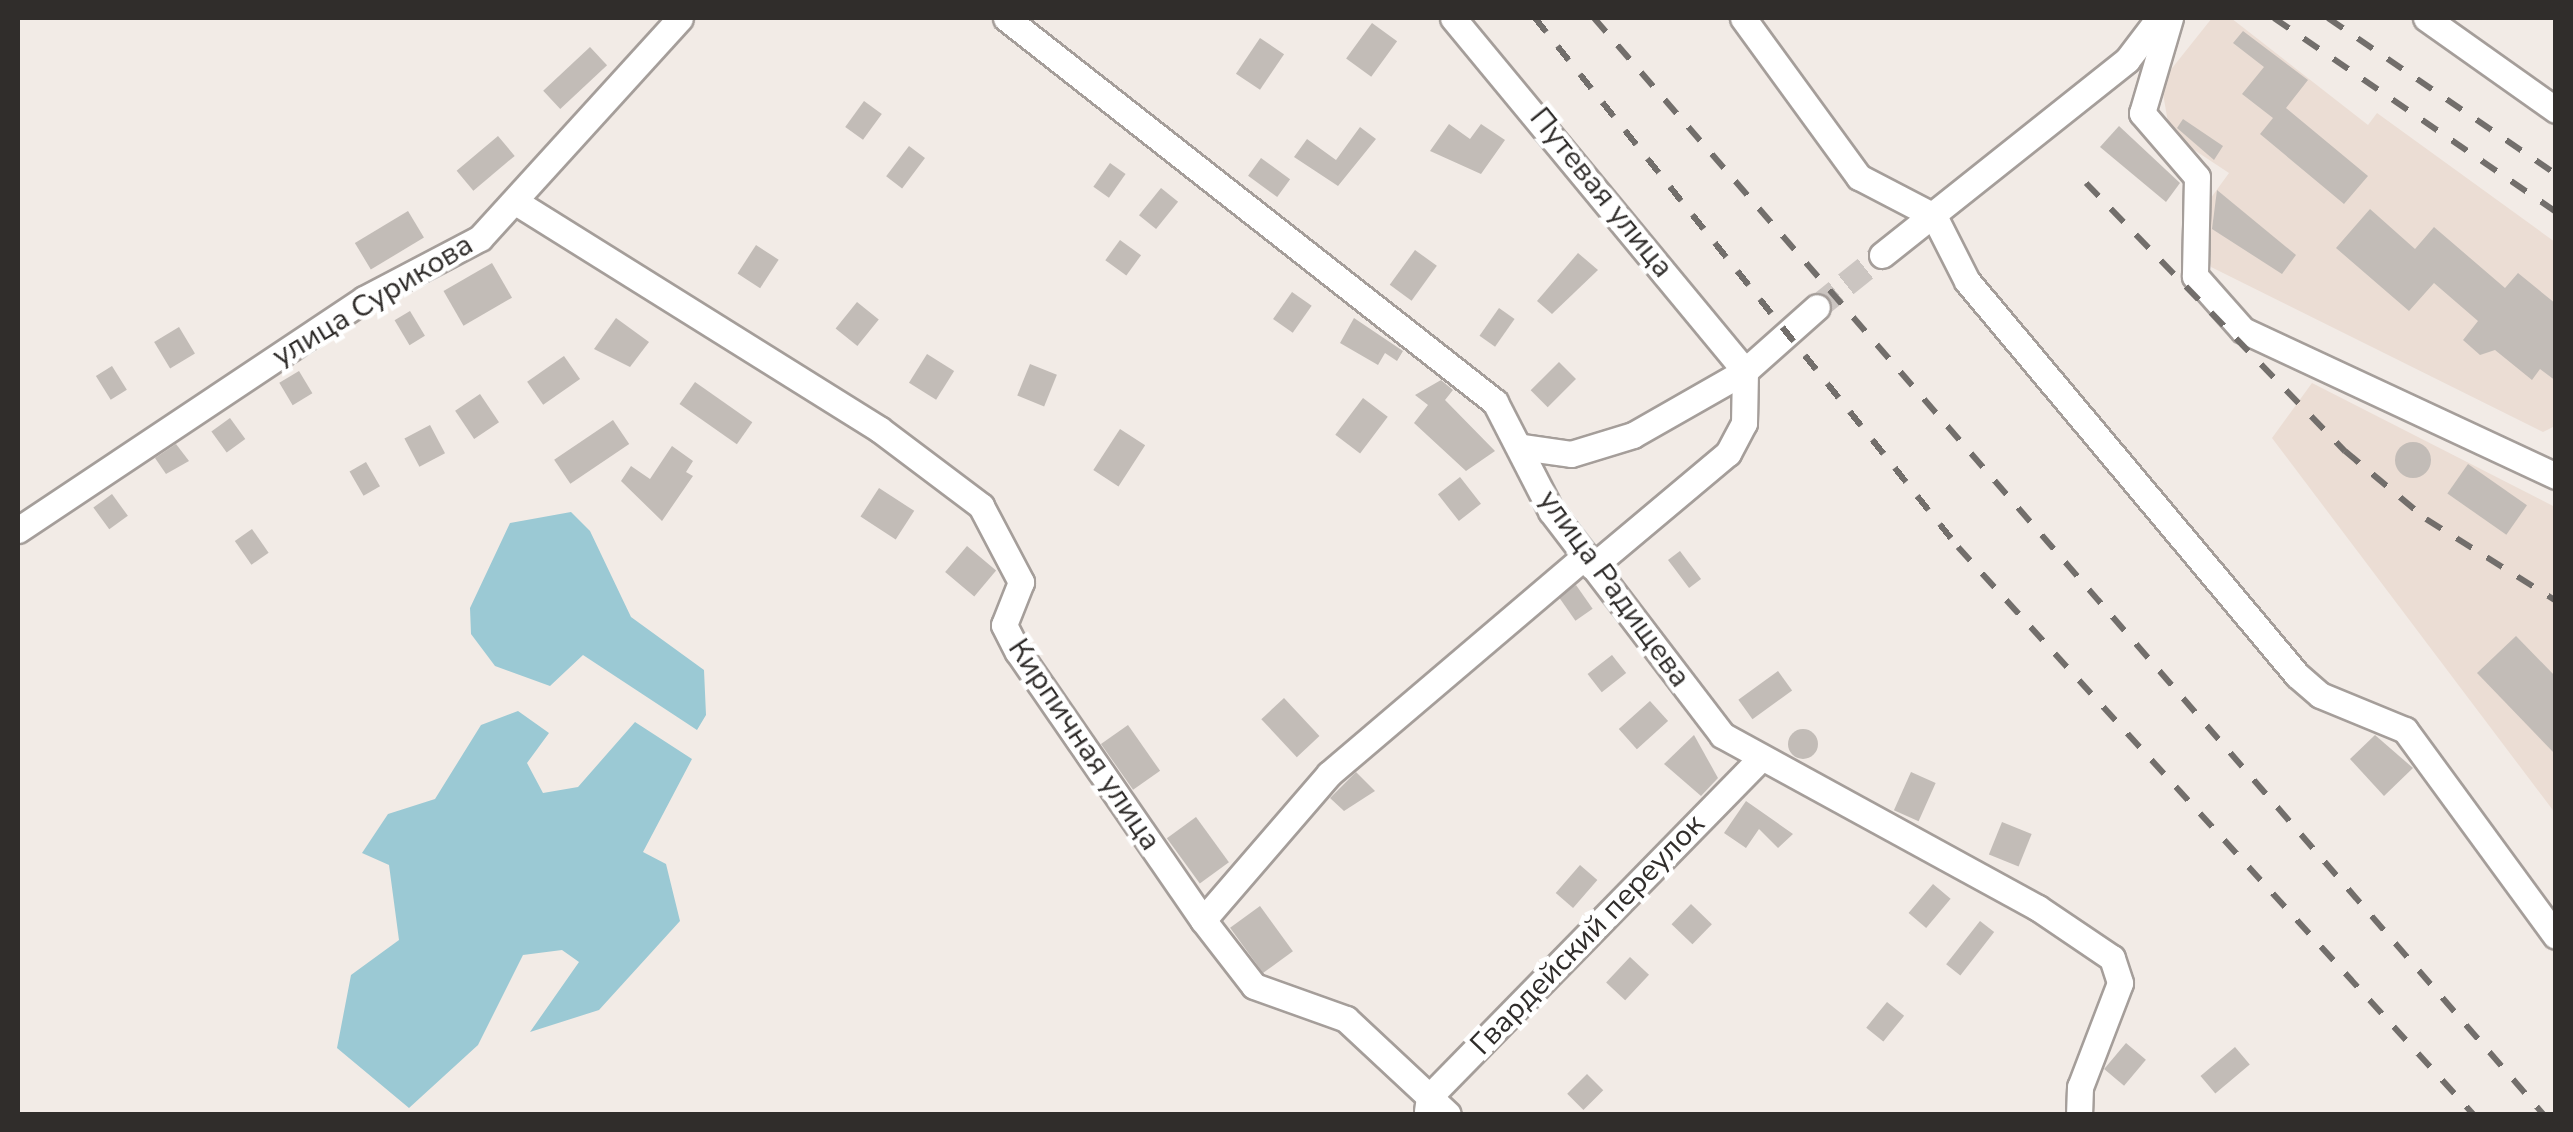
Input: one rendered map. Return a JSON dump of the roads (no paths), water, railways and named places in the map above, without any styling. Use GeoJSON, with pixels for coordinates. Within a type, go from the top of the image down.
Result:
{"type":"FeatureCollection","features":[{"type":"Feature","properties":{"kind":"street","name":"улица Сурикова"},"geometry":{"type":"LineString","coordinates":[[18,530],[519,204],[680,18]]}},
{"type":"Feature","properties":{"kind":"street","name":"улица Радищева"},"geometry":{"type":"LineString","coordinates":[[1006,18],[1447,359],[1495,402],[1522,447],[1551,512],[1722,735],[1759,760],[2093,939],[2120,983],[2080,1087],[2079,1114]]}},
{"type":"Feature","properties":{"kind":"street","name":"Путевая улица"},"geometry":{"type":"LineString","coordinates":[[1453,18],[1746,371]]}},
{"type":"Feature","properties":{"kind":"street"},"geometry":{"type":"LineString","coordinates":[[1743,18],[1860,177],[1934,216],[1967,281],[2297,675],[2320,696],[2405,730],[2556,936]]}},
{"type":"Feature","properties":{"kind":"street"},"geometry":{"type":"LineString","coordinates":[[1882,256],[2127,60],[2160,18]]}},
{"type":"Feature","properties":{"kind":"street"},"geometry":{"type":"LineString","coordinates":[[2170,18],[2142,113],[2197,177],[2195,276],[2243,330],[2556,476]]}},
{"type":"Feature","properties":{"kind":"street"},"geometry":{"type":"LineString","coordinates":[[2426,18],[2556,110]]}},
{"type":"Feature","properties":{"kind":"street","name":"Кирпичная улица"},"geometry":{"type":"LineString","coordinates":[[519,204],[879,429],[981,506],[1021,582],[1004,626],[1203,920],[1254,986],[1346,1019],[1435,1109]]}},
{"type":"Feature","properties":{"kind":"street"},"geometry":{"type":"LineString","coordinates":[[1522,447],[1571,454],[1602,446],[1746,371],[1817,307]]}},
{"type":"Feature","properties":{"kind":"street"},"geometry":{"type":"LineString","coordinates":[[1203,920],[1329,774],[1588,561],[1728,453],[1744,423],[1746,371]]}},
{"type":"Feature","properties":{"kind":"street","name":"Гвардейский переулок"},"geometry":{"type":"LineString","coordinates":[[1435,1109],[1759,760]]}},
{"type":"Feature","properties":{"kind":"water"},"geometry":{"type":"Polygon","coordinates":[[[571,512],[590,531],[631,617],[704,670],[706,715],[697,730],[583,655],[550,686],[495,666],[471,634],[470,608],[510,523],[571,512]]]}},
{"type":"Feature","properties":{"kind":"water"},"geometry":{"type":"Polygon","coordinates":[[[518,711],[549,733],[527,763],[543,793],[578,787],[635,722],[692,759],[643,852],[666,864],[680,921],[599,1010],[530,1032],[579,962],[562,950],[523,955],[478,1045],[409,1108],[337,1048],[351,975],[399,940],[389,865],[362,853],[388,814],[435,799],[481,725],[518,711]]]}},
{"type":"Feature","properties":{"kind":"tunnel"},"geometry":{"type":"LineString","coordinates":[[1817,307],[1882,255]]}},
{"type":"Feature","properties":{"kind":"railway"},"geometry":{"type":"LineString","coordinates":[[1535,18],[1958,547],[2473,1114]]}},
{"type":"Feature","properties":{"kind":"railway"},"geometry":{"type":"LineString","coordinates":[[1594,18],[2543,1114]]}},
{"type":"Feature","properties":{"kind":"railway"},"geometry":{"type":"LineString","coordinates":[[2274,18],[2556,212]]}},
{"type":"Feature","properties":{"kind":"railway"},"geometry":{"type":"LineString","coordinates":[[2328,18],[2556,174]]}},
{"type":"Feature","properties":{"kind":"railway"},"geometry":{"type":"LineString","coordinates":[[2086,183],[2345,451],[2426,519],[2556,601]]}}]}
